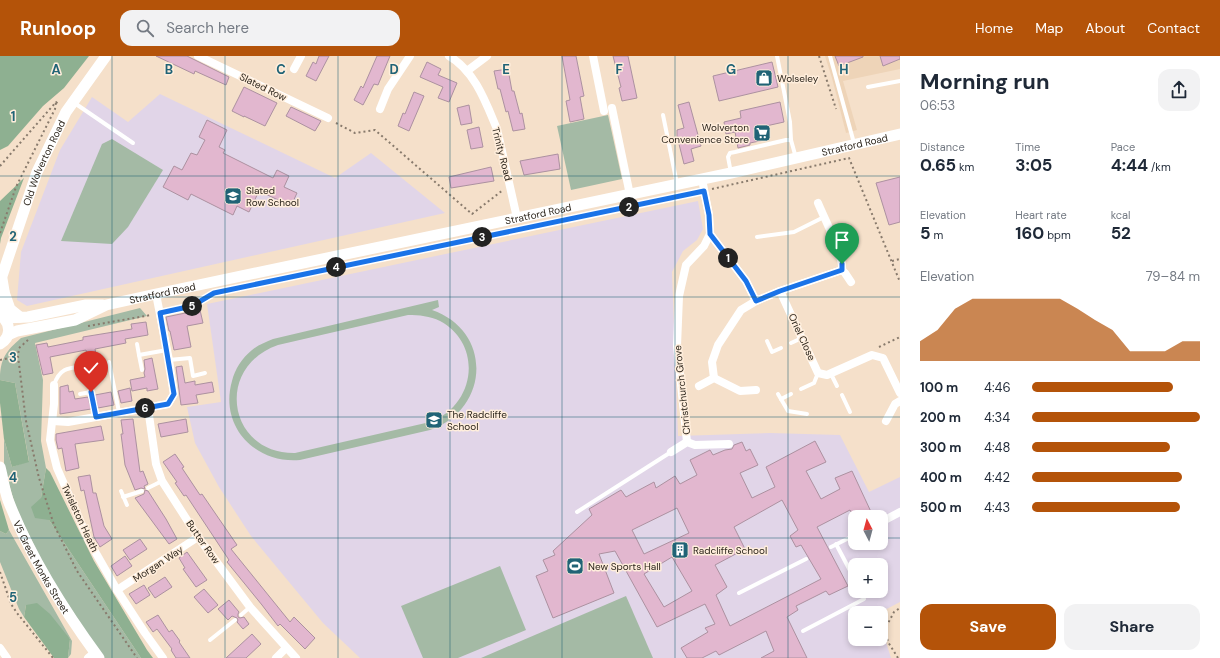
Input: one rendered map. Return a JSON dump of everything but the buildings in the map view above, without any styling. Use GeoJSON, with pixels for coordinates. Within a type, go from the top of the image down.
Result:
{"type":"FeatureCollection","features":[{"type":"Feature","properties":{"kind":"street","name":"Old Wolverton Road"},"geometry":{"type":"LineString","coordinates":[[3,343],[9,326],[2,316],[2,284],[19,222],[36,172],[66,112],[106,56]]}},
{"type":"Feature","properties":{"kind":"street","name":"Slated Row"},"geometry":{"type":"LineString","coordinates":[[198,56],[328,118]]}},
{"type":"Feature","properties":{"kind":"street"},"geometry":{"type":"LineString","coordinates":[[294,69],[301,56]]}},
{"type":"Feature","properties":{"kind":"street"},"geometry":{"type":"LineString","coordinates":[[380,109],[388,89],[410,56]]}},
{"type":"Feature","properties":{"kind":"street","name":"Trinity Road"},"geometry":{"type":"LineString","coordinates":[[449,56],[456,60],[467,71],[481,92],[497,129],[517,218]]}},
{"type":"Feature","properties":{"kind":"street"},"geometry":{"type":"LineString","coordinates":[[467,71],[487,56]]}},
{"type":"Feature","properties":{"kind":"street"},"geometry":{"type":"LineString","coordinates":[[593,56],[604,111]]}},
{"type":"Feature","properties":{"kind":"street"},"geometry":{"type":"LineString","coordinates":[[612,108],[630,195]]}},
{"type":"Feature","properties":{"kind":"street","name":"Stratford Road"},"geometry":{"type":"LineString","coordinates":[[2,316],[20,317],[86,305],[106,305],[677,185],[900,134]]}},
{"type":"Feature","properties":{"kind":"street"},"geometry":{"type":"LineString","coordinates":[[702,179],[709,215],[710,234],[746,281],[756,301]]}},
{"type":"Feature","properties":{"kind":"street"},"geometry":{"type":"LineString","coordinates":[[818,203],[838,251],[842,264],[842,270],[851,282]]}},
{"type":"Feature","properties":{"kind":"street","name":"Christchurch Grove"},"geometry":{"type":"LineString","coordinates":[[687,442],[677,346],[679,296],[686,265],[704,246],[710,234]]}},
{"type":"Feature","properties":{"kind":"street"},"geometry":{"type":"LineString","coordinates":[[714,378],[712,362],[718,345],[741,310],[756,301],[780,291],[842,270]]}},
{"type":"Feature","properties":{"kind":"street"},"geometry":{"type":"LineString","coordinates":[[2,284],[10,309],[20,317]]}},
{"type":"Feature","properties":{"kind":"street","name":"Oriel Close"},"geometry":{"type":"LineString","coordinates":[[780,291],[818,372],[827,375],[831,374]]}},
{"type":"Feature","properties":{"kind":"street"},"geometry":{"type":"LineString","coordinates":[[52,421],[68,422],[168,404],[174,394],[156,294]]}},
{"type":"Feature","properties":{"kind":"street","name":"Stratford Road"},"geometry":{"type":"LineString","coordinates":[[3,343],[17,331],[75,320],[106,305]]}},
{"type":"Feature","properties":{"kind":"street"},"geometry":{"type":"LineString","coordinates":[[831,374],[872,355],[883,358],[900,393]]}},
{"type":"Feature","properties":{"kind":"street"},"geometry":{"type":"LineString","coordinates":[[699,386],[714,378]]}},
{"type":"Feature","properties":{"kind":"street"},"geometry":{"type":"LineString","coordinates":[[714,378],[740,391],[756,390]]}},
{"type":"Feature","properties":{"kind":"street","name":"Twisleton Heath"},"geometry":{"type":"LineString","coordinates":[[54,385],[54,404],[50,440],[57,468],[89,542],[117,590],[163,658]]}},
{"type":"Feature","properties":{"kind":"street"},"geometry":{"type":"LineString","coordinates":[[886,421],[895,404],[900,401]]}},
{"type":"Feature","properties":{"kind":"street","name":"Butter Row"},"geometry":{"type":"LineString","coordinates":[[148,408],[156,464],[162,481],[198,538],[250,607],[296,658]]}},
{"type":"Feature","properties":{"kind":"street"},"geometry":{"type":"LineString","coordinates":[[671,452],[687,442],[695,444],[729,444]]}},
{"type":"Feature","properties":{"kind":"street","name":"V5 Great Monks Street"},"geometry":{"type":"LineString","coordinates":[[0,467],[8,498],[29,546],[53,591],[94,656]]}},
{"type":"Feature","properties":{"kind":"street"},"geometry":{"type":"LineString","coordinates":[[888,518],[900,512]]}},
{"type":"Feature","properties":{"kind":"street","name":"Morgan Way"},"geometry":{"type":"LineString","coordinates":[[117,590],[198,538]]}},
{"type":"Feature","properties":{"kind":"street"},"geometry":{"type":"LineString","coordinates":[[0,648],[7,658]]}},
{"type":"Feature","properties":{"kind":"street"},"geometry":{"type":"LineString","coordinates":[[276,658],[286,648]]}},
{"type":"Feature","properties":{"kind":"lane"},"geometry":{"type":"LineString","coordinates":[[777,56],[790,122],[791,140],[796,159]]}},
{"type":"Feature","properties":{"kind":"lane"},"geometry":{"type":"LineString","coordinates":[[830,56],[854,145]]}},
{"type":"Feature","properties":{"kind":"lane"},"geometry":{"type":"LineString","coordinates":[[868,87],[900,81]]}},
{"type":"Feature","properties":{"kind":"lane"},"geometry":{"type":"LineString","coordinates":[[73,102],[133,143]]}},
{"type":"Feature","properties":{"kind":"lane"},"geometry":{"type":"LineString","coordinates":[[663,115],[677,185]]}},
{"type":"Feature","properties":{"kind":"lane"},"geometry":{"type":"LineString","coordinates":[[731,173],[728,157],[730,153],[791,140]]}},
{"type":"Feature","properties":{"kind":"lane"},"geometry":{"type":"LineString","coordinates":[[757,237],[794,232],[824,217]]}},
{"type":"Feature","properties":{"kind":"lane"},"geometry":{"type":"LineString","coordinates":[[791,343],[802,338]]}},
{"type":"Feature","properties":{"kind":"lane"},"geometry":{"type":"LineString","coordinates":[[767,341],[772,352],[782,348]]}},
{"type":"Feature","properties":{"kind":"lane"},"geometry":{"type":"LineString","coordinates":[[136,344],[142,370]]}},
{"type":"Feature","properties":{"kind":"lane"},"geometry":{"type":"LineString","coordinates":[[139,355],[167,350]]}},
{"type":"Feature","properties":{"kind":"lane"},"geometry":{"type":"LineString","coordinates":[[54,385],[64,369],[86,366],[83,355]]}},
{"type":"Feature","properties":{"kind":"lane"},"geometry":{"type":"LineString","coordinates":[[169,360],[190,358],[193,376],[205,373]]}},
{"type":"Feature","properties":{"kind":"lane"},"geometry":{"type":"LineString","coordinates":[[110,362],[119,412]]}},
{"type":"Feature","properties":{"kind":"lane"},"geometry":{"type":"LineString","coordinates":[[801,389],[814,383],[818,372]]}},
{"type":"Feature","properties":{"kind":"lane"},"geometry":{"type":"LineString","coordinates":[[831,374],[837,386]]}},
{"type":"Feature","properties":{"kind":"lane"},"geometry":{"type":"LineString","coordinates":[[80,394],[91,392],[96,417]]}},
{"type":"Feature","properties":{"kind":"lane"},"geometry":{"type":"LineString","coordinates":[[778,394],[788,411],[807,414]]}},
{"type":"Feature","properties":{"kind":"lane"},"geometry":{"type":"LineString","coordinates":[[781,399],[792,394]]}},
{"type":"Feature","properties":{"kind":"lane"},"geometry":{"type":"LineString","coordinates":[[842,395],[850,412]]}},
{"type":"Feature","properties":{"kind":"lane"},"geometry":{"type":"LineString","coordinates":[[577,512],[671,452]]}},
{"type":"Feature","properties":{"kind":"lane"},"geometry":{"type":"LineString","coordinates":[[148,488],[162,481]]}},
{"type":"Feature","properties":{"kind":"lane"},"geometry":{"type":"LineString","coordinates":[[121,491],[127,505]]}},
{"type":"Feature","properties":{"kind":"lane"},"geometry":{"type":"LineString","coordinates":[[123,497],[142,491]]}},
{"type":"Feature","properties":{"kind":"lane"},"geometry":{"type":"LineString","coordinates":[[831,547],[848,538]]}},
{"type":"Feature","properties":{"kind":"lane"},"geometry":{"type":"LineString","coordinates":[[836,544],[848,567]]}},
{"type":"Feature","properties":{"kind":"lane"},"geometry":{"type":"LineString","coordinates":[[739,593],[806,559]]}},
{"type":"Feature","properties":{"kind":"lane"},"geometry":{"type":"LineString","coordinates":[[803,631],[864,598]]}},
{"type":"Feature","properties":{"kind":"lane"},"geometry":{"type":"LineString","coordinates":[[241,615],[250,607]]}},
{"type":"Feature","properties":{"kind":"lane"},"geometry":{"type":"LineString","coordinates":[[210,640],[235,620]]}},
{"type":"Feature","properties":{"kind":"path"},"geometry":{"type":"LineString","coordinates":[[819,56],[838,113]]}},
{"type":"Feature","properties":{"kind":"path"},"geometry":{"type":"LineString","coordinates":[[0,166],[56,102],[66,112]]}},
{"type":"Feature","properties":{"kind":"path"},"geometry":{"type":"LineString","coordinates":[[328,118],[355,133],[375,130],[472,214],[509,184]]}},
{"type":"Feature","properties":{"kind":"path"},"geometry":{"type":"LineString","coordinates":[[836,149],[840,160]]}},
{"type":"Feature","properties":{"kind":"path"},"geometry":{"type":"LineString","coordinates":[[478,238],[704,191],[849,158],[900,282]]}},
{"type":"Feature","properties":{"kind":"path"},"geometry":{"type":"LineString","coordinates":[[892,261],[900,259]]}},
{"type":"Feature","properties":{"kind":"path"},"geometry":{"type":"LineString","coordinates":[[86,326],[192,306],[214,293]]}},
{"type":"Feature","properties":{"kind":"path"},"geometry":{"type":"LineString","coordinates":[[872,355],[875,349],[900,337]]}},
{"type":"Feature","properties":{"kind":"path"},"geometry":{"type":"LineString","coordinates":[[34,338],[18,348],[18,356],[28,427],[39,478],[54,525],[77,571],[137,658]]}},
{"type":"Feature","properties":{"kind":"path"},"geometry":{"type":"LineString","coordinates":[[0,360],[18,356]]}},
{"type":"Feature","properties":{"kind":"path"},"geometry":{"type":"LineString","coordinates":[[0,572],[17,613],[52,658]]}},
{"type":"Feature","properties":{"kind":"path"},"geometry":{"type":"LineString","coordinates":[[898,658],[888,642],[885,629],[894,612],[900,608]]}},
{"type":"Feature","properties":{"kind":"shaded area"},"geometry":{"type":"Polygon","coordinates":[[[825,56],[900,56],[900,69],[843,81],[857,130],[846,133],[825,56]]]}},
{"type":"Feature","properties":{"kind":"shaded area","name":"Slated Row School"},"geometry":{"type":"Polygon","coordinates":[[[160,94],[335,178],[371,153],[445,213],[27,306],[17,300],[21,252],[60,150],[92,97],[128,122],[160,94]]]}},
{"type":"Feature","properties":{"kind":"shaded area","name":"The Radcliffe School"},"geometry":{"type":"Polygon","coordinates":[[[698,201],[703,229],[697,240],[683,251],[672,272],[678,436],[770,433],[840,435],[869,492],[900,477],[900,602],[888,608],[888,606],[848,606],[848,646],[887,646],[891,658],[360,658],[323,623],[251,536],[219,487],[195,443],[187,407],[221,402],[207,304],[698,201]]]}},
{"type":"Feature","properties":{"kind":"green space"},"geometry":{"type":"Polygon","coordinates":[[[0,56],[89,56],[64,88],[43,106],[8,146],[0,150],[0,56]]]}},
{"type":"Feature","properties":{"kind":"green space"},"geometry":{"type":"Polygon","coordinates":[[[608,115],[622,179],[571,190],[557,126],[608,115]]]}},
{"type":"Feature","properties":{"kind":"green space"},"geometry":{"type":"Polygon","coordinates":[[[112,139],[163,170],[128,227],[112,244],[61,241],[102,144],[112,139]]]}},
{"type":"Feature","properties":{"kind":"green space"},"geometry":{"type":"Polygon","coordinates":[[[24,178],[1,238],[0,244],[0,201],[24,178]]]}},
{"type":"Feature","properties":{"kind":"green space"},"geometry":{"type":"Polygon","coordinates":[[[438,300],[439,307],[432,310],[452,320],[466,335],[474,352],[476,370],[473,388],[464,405],[450,420],[430,430],[300,460],[284,460],[269,456],[255,449],[244,439],[236,427],[231,413],[229,397],[233,377],[242,360],[254,348],[273,339],[438,300]],[[408,315],[278,345],[258,356],[244,371],[238,389],[237,408],[243,425],[255,440],[272,450],[295,453],[430,422],[445,414],[457,403],[465,389],[468,374],[468,359],[463,345],[454,332],[440,321],[428,317],[408,315]]]}},
{"type":"Feature","properties":{"kind":"green space"},"geometry":{"type":"Polygon","coordinates":[[[140,308],[147,316],[35,343],[43,380],[41,441],[46,468],[41,498],[49,520],[141,658],[103,658],[47,572],[16,508],[4,467],[4,439],[12,467],[29,461],[15,383],[0,380],[0,373],[1,366],[8,351],[21,338],[140,308]]]}},
{"type":"Feature","properties":{"kind":"green space"},"geometry":{"type":"Polygon","coordinates":[[[0,380],[15,383],[29,462],[12,467],[4,439],[0,403],[0,380]]]}},
{"type":"Feature","properties":{"kind":"green space"},"geometry":{"type":"Polygon","coordinates":[[[46,468],[50,472],[94,561],[153,658],[141,658],[49,520],[35,518],[31,507],[41,498],[46,468]]]}},
{"type":"Feature","properties":{"kind":"green space"},"geometry":{"type":"Polygon","coordinates":[[[0,500],[9,530],[6,534],[0,531],[0,500]]]}},
{"type":"Feature","properties":{"kind":"green space"},"geometry":{"type":"Polygon","coordinates":[[[9,530],[72,641],[71,654],[68,658],[70,639],[26,605],[24,617],[19,609],[0,562],[0,531],[6,534],[9,530]]]}},
{"type":"Feature","properties":{"kind":"green space"},"geometry":{"type":"Polygon","coordinates":[[[500,566],[526,630],[458,658],[423,658],[401,606],[500,566]]]}},
{"type":"Feature","properties":{"kind":"green space"},"geometry":{"type":"Polygon","coordinates":[[[626,596],[653,658],[481,658],[626,596]]]}},
{"type":"Feature","properties":{"kind":"green space"},"geometry":{"type":"Polygon","coordinates":[[[37,603],[50,614],[70,639],[68,658],[54,658],[24,617],[26,605],[37,603]]]}},
{"type":"Feature","properties":{"kind":"place","name":"Wolseley"},"geometry":{"type":"Point","coordinates":[764,78]}},
{"type":"Feature","properties":{"kind":"place","name":"Wolverton Convenience Store"},"geometry":{"type":"Point","coordinates":[762,133]}},
{"type":"Feature","properties":{"kind":"place","name":"Slated Row School"},"geometry":{"type":"Point","coordinates":[233,196]}},
{"type":"Feature","properties":{"kind":"place","name":"The Radcliffe School"},"geometry":{"type":"Point","coordinates":[434,420]}},
{"type":"Feature","properties":{"kind":"place","name":"Radcliffe School"},"geometry":{"type":"Point","coordinates":[680,550]}},
{"type":"Feature","properties":{"kind":"place","name":"New Sports Hall"},"geometry":{"type":"Point","coordinates":[575,566]}},
{"type":"Feature","properties":{"kind":"route"},"geometry":{"type":"LineString","coordinates":[[91,392],[96,417],[168,404],[174,394],[160,313],[192,306],[214,293],[704,191],[709,215],[710,234],[746,281],[756,301],[780,291],[842,270],[842,264]]}}]}
